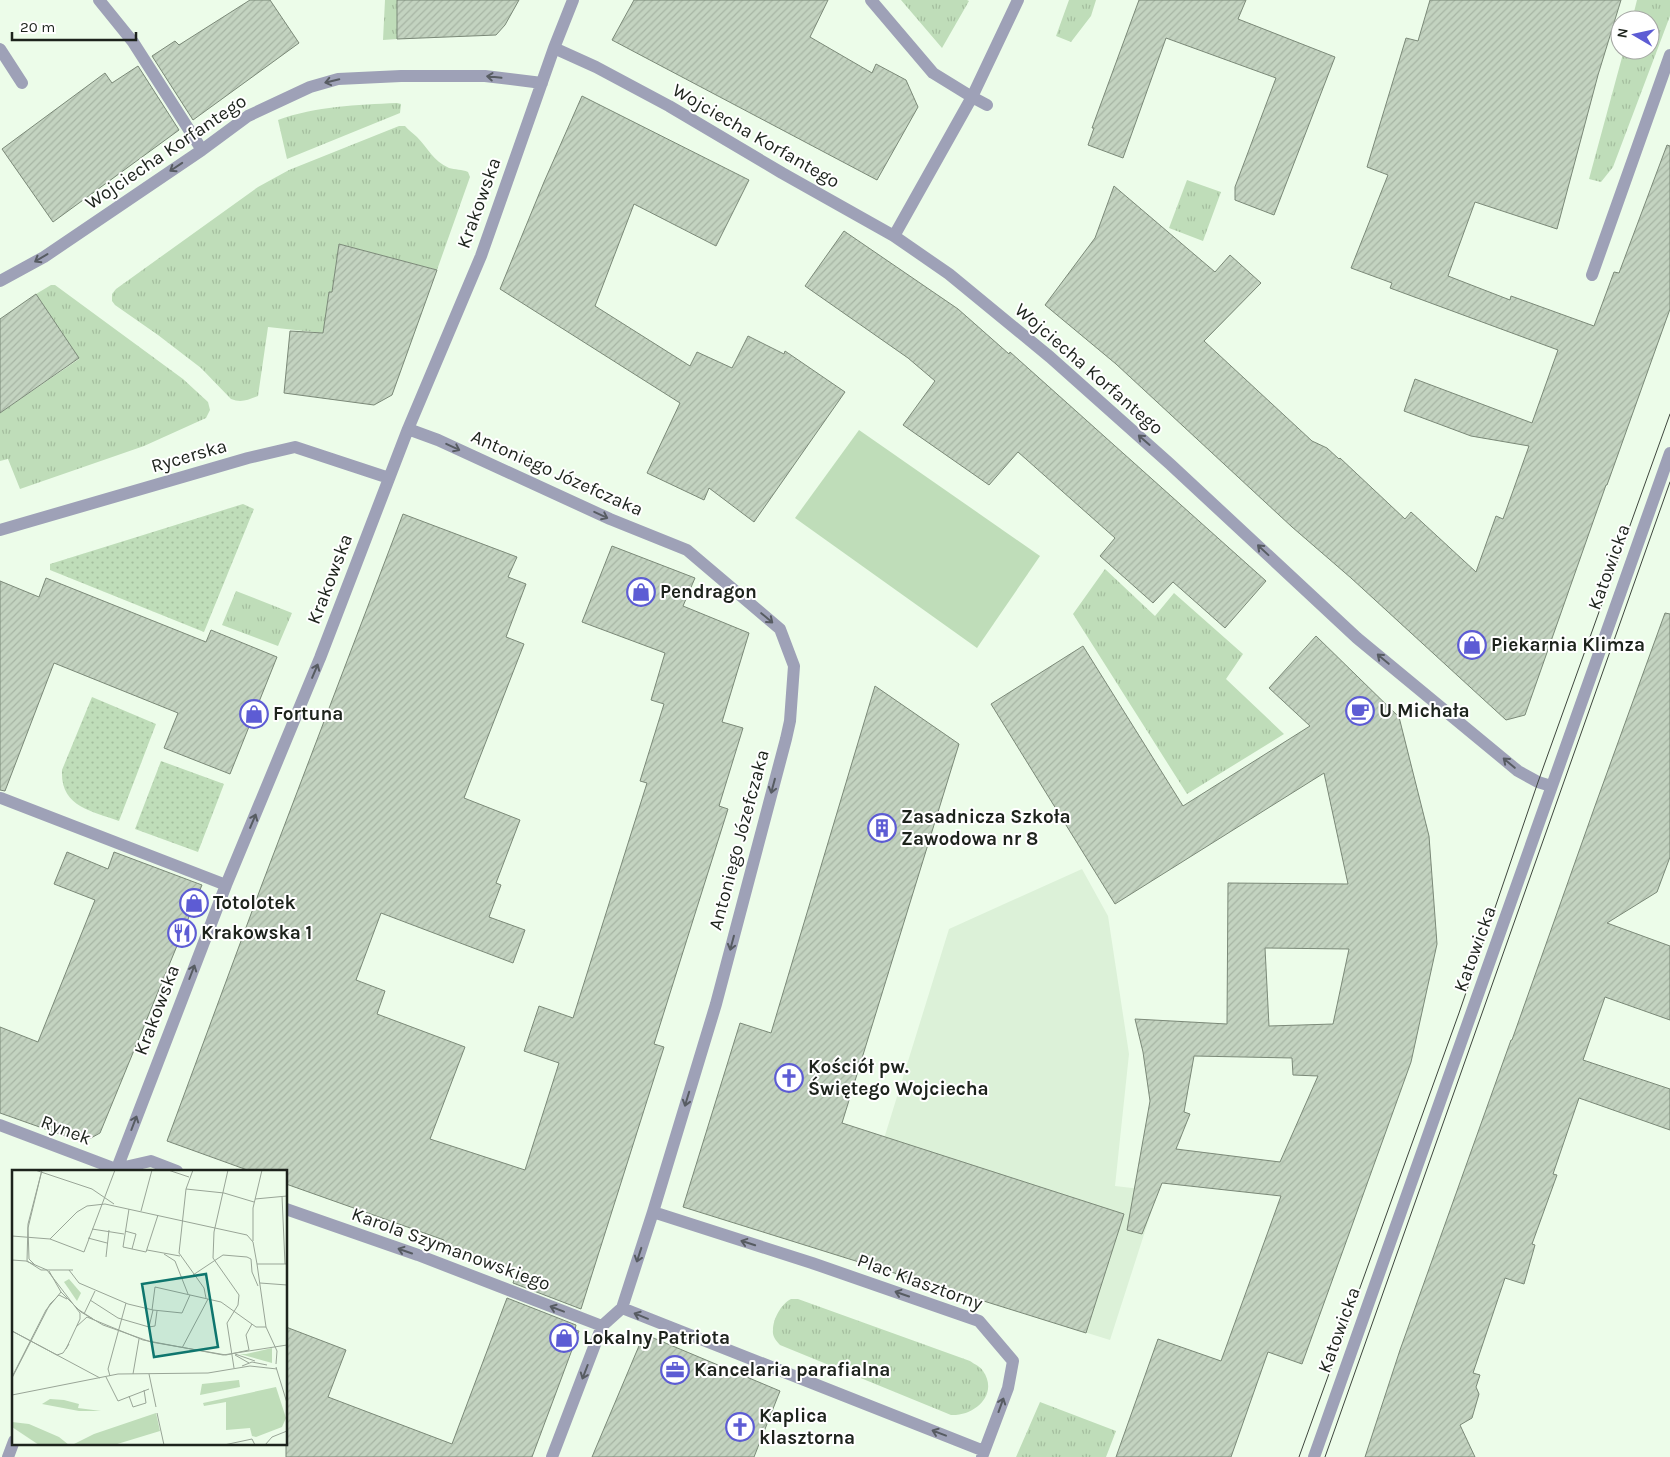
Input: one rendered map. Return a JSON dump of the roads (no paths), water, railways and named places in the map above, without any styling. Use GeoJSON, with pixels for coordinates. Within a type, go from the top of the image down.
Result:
{"type":"FeatureCollection","features":[{"type":"Feature","properties":{"kind":"street"},"geometry":{"type":"LineString","coordinates":[[99,0],[133,42],[202,150]]}},
{"type":"Feature","properties":{"kind":"street","name":"Krakowska"},"geometry":{"type":"LineString","coordinates":[[116,1170],[226,885],[320,658],[408,429],[481,256],[554,48],[573,0]]}},
{"type":"Feature","properties":{"kind":"street"},"geometry":{"type":"LineString","coordinates":[[871,0],[934,73],[987,105]]}},
{"type":"Feature","properties":{"kind":"street"},"geometry":{"type":"LineString","coordinates":[[894,236],[972,97],[1018,0]]}},
{"type":"Feature","properties":{"kind":"street","name":"Wojciecha Korfantego"},"geometry":{"type":"LineString","coordinates":[[554,48],[596,67],[669,106],[894,236],[949,274],[1050,357],[1170,464],[1357,638],[1518,771],[1538,782],[1551,786]]}},
{"type":"Feature","properties":{"kind":"street"},"geometry":{"type":"LineString","coordinates":[[0,49],[22,83]]}},
{"type":"Feature","properties":{"kind":"street"},"geometry":{"type":"LineString","coordinates":[[1592,275],[1670,55]]}},
{"type":"Feature","properties":{"kind":"street","name":"Wojciecha Korfantego"},"geometry":{"type":"LineString","coordinates":[[0,282],[44,257],[202,150],[248,116],[310,87],[338,79],[458,76],[485,76],[542,83]]}},
{"type":"Feature","properties":{"kind":"street","name":"Antoniego Józefczaka"},"geometry":{"type":"LineString","coordinates":[[408,429],[438,440],[610,519],[687,550],[780,629],[794,666],[790,721],[786,739],[716,1004],[622,1308]]}},
{"type":"Feature","properties":{"kind":"street","name":"Rycerska"},"geometry":{"type":"LineString","coordinates":[[0,530],[248,458],[295,448],[389,478]]}},
{"type":"Feature","properties":{"kind":"street","name":"Katowicka"},"geometry":{"type":"LineString","coordinates":[[1314,1457],[1670,452]]}},
{"type":"Feature","properties":{"kind":"street"},"geometry":{"type":"LineString","coordinates":[[1,798],[226,885]]}},
{"type":"Feature","properties":{"kind":"street","name":"Rynek"},"geometry":{"type":"LineString","coordinates":[[0,1125],[116,1170]]}},
{"type":"Feature","properties":{"kind":"street"},"geometry":{"type":"LineString","coordinates":[[116,1170],[151,1161],[175,1170]]}},
{"type":"Feature","properties":{"kind":"street","name":"Karola Szymanowskiego"},"geometry":{"type":"LineString","coordinates":[[288,1210],[418,1255],[602,1326]]}},
{"type":"Feature","properties":{"kind":"street","name":"Plac Klasztorny"},"geometry":{"type":"LineString","coordinates":[[622,1308],[983,1454],[1008,1388],[1013,1361],[979,1320],[812,1263],[653,1212]]}},
{"type":"Feature","properties":{"kind":"street"},"geometry":{"type":"LineString","coordinates":[[552,1457],[602,1326],[622,1308]]}},
{"type":"Feature","properties":{"kind":"street"},"geometry":{"type":"LineString","coordinates":[[8,1457],[13,1444]]}},
{"type":"Feature","properties":{"kind":"tram line"},"geometry":{"type":"LineString","coordinates":[[1299,1457],[1459,1013],[1538,782],[1670,414]]}},
{"type":"Feature","properties":{"kind":"tram line"},"geometry":{"type":"LineString","coordinates":[[1325,1457],[1670,482]]}},
{"type":"Feature","properties":{"kind":"place","name":"Pendragon"},"geometry":{"type":"Point","coordinates":[641,592]}},
{"type":"Feature","properties":{"kind":"place","name":"Piekarnia Klimza"},"geometry":{"type":"Point","coordinates":[1472,645]}},
{"type":"Feature","properties":{"kind":"place","name":"U Michała"},"geometry":{"type":"Point","coordinates":[1360,711]}},
{"type":"Feature","properties":{"kind":"place","name":"Fortuna"},"geometry":{"type":"Point","coordinates":[254,714]}},
{"type":"Feature","properties":{"kind":"place","name":"Zasadnicza Szkoła Zawodowa nr 8"},"geometry":{"type":"Point","coordinates":[882,828]}},
{"type":"Feature","properties":{"kind":"place","name":"Totolotek"},"geometry":{"type":"Point","coordinates":[194,903]}},
{"type":"Feature","properties":{"kind":"place","name":"Krakowska 1"},"geometry":{"type":"Point","coordinates":[182,933]}},
{"type":"Feature","properties":{"kind":"place","name":"Kościół pw. Świętego Wojciecha"},"geometry":{"type":"Point","coordinates":[789,1078]}},
{"type":"Feature","properties":{"kind":"place","name":"Lokalny Patriota"},"geometry":{"type":"Point","coordinates":[564,1338]}},
{"type":"Feature","properties":{"kind":"place","name":"Kancelaria parafialna"},"geometry":{"type":"Point","coordinates":[675,1370]}},
{"type":"Feature","properties":{"kind":"place","name":"Kaplica klasztorna"},"geometry":{"type":"Point","coordinates":[740,1427]}}]}
